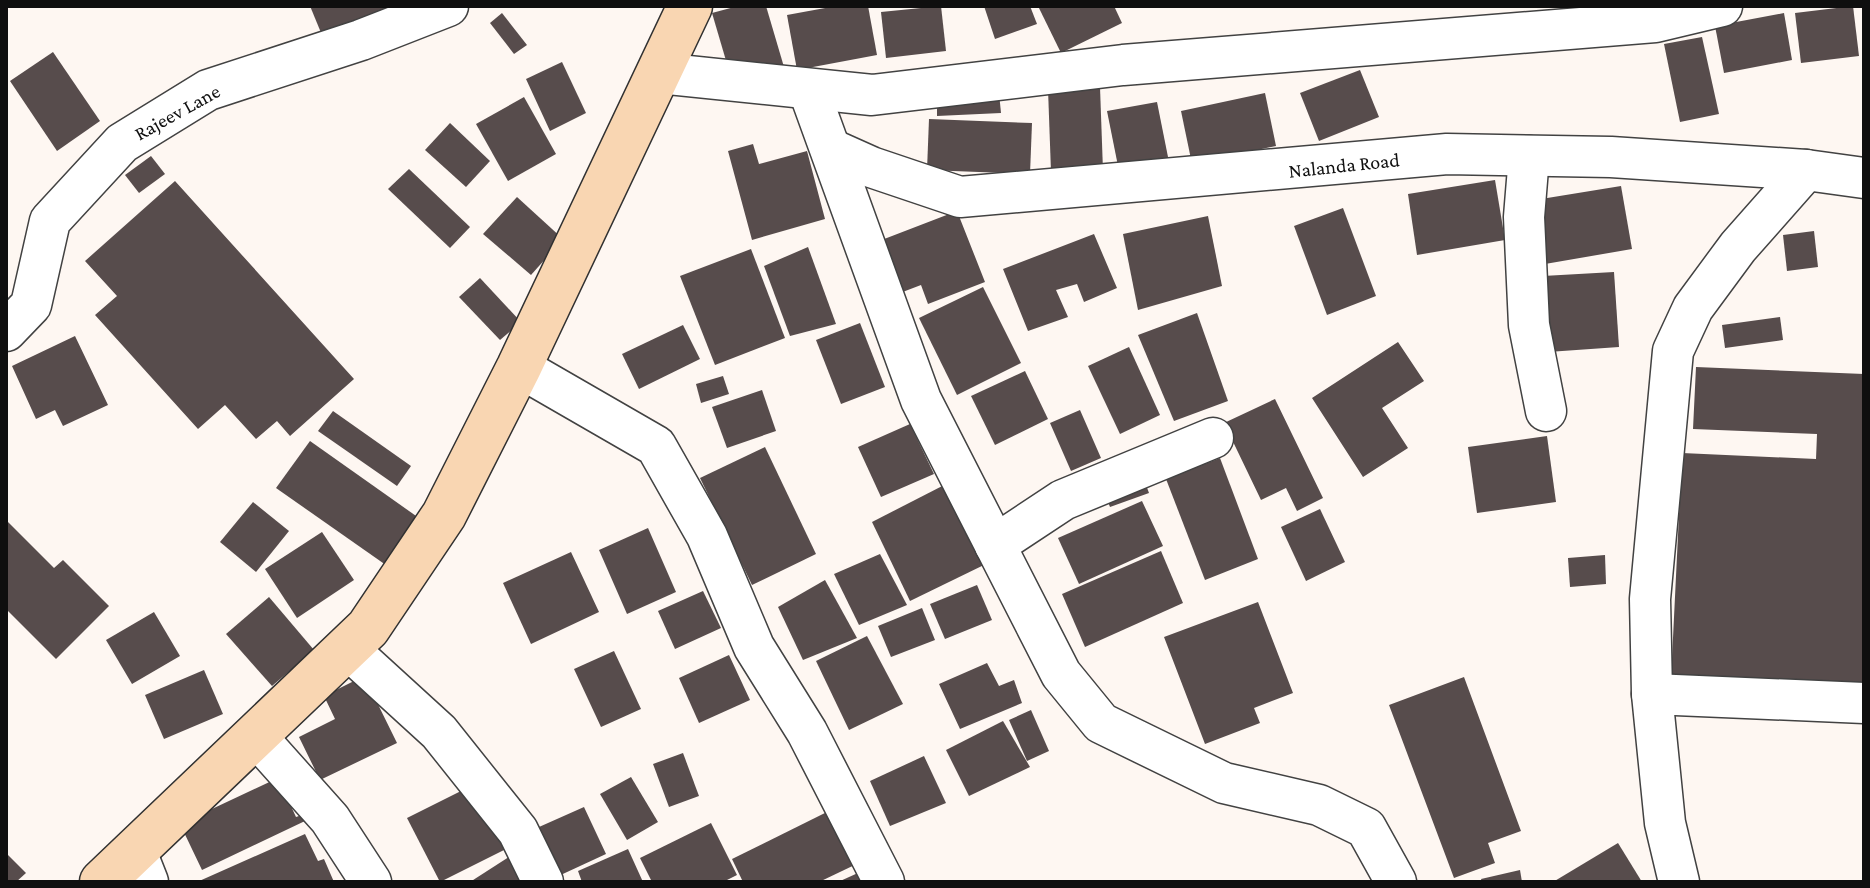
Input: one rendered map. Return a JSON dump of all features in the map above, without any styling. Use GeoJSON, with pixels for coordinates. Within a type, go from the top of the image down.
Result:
{"type":"FeatureCollection","features":[{"type":"Feature","properties":{"kind":"street","name":"Rajeev Lane"},"geometry":{"type":"LineString","coordinates":[[6,331],[31,305],[50,221],[122,143],[208,90],[361,40],[448,6]]}},
{"type":"Feature","properties":{"kind":"street"},"geometry":{"type":"LineString","coordinates":[[102,882],[142,866],[255,735],[368,628],[444,515],[519,367],[690,6]]}},
{"type":"Feature","properties":{"kind":"street"},"geometry":{"type":"LineString","coordinates":[[659,73],[809,91],[872,95],[1123,65],[1655,22],[1722,6]]}},
{"type":"Feature","properties":{"kind":"street"},"geometry":{"type":"LineString","coordinates":[[809,91],[833,150],[921,400],[1061,674],[1101,723],[1224,783],[1319,805],[1366,828],[1396,882]]}},
{"type":"Feature","properties":{"kind":"street","name":"Nalanda Road"},"geometry":{"type":"LineString","coordinates":[[833,150],[871,167],[960,197],[1447,154],[1806,170],[1864,178]]}},
{"type":"Feature","properties":{"kind":"street"},"geometry":{"type":"LineString","coordinates":[[1529,156],[1524,217],[1529,325],[1546,411]]}},
{"type":"Feature","properties":{"kind":"street"},"geometry":{"type":"LineString","coordinates":[[1679,882],[1665,823],[1652,694],[1650,599],[1673,351],[1693,308],[1738,247],[1806,170]]}},
{"type":"Feature","properties":{"kind":"street"},"geometry":{"type":"LineString","coordinates":[[519,367],[656,446],[707,536],[754,647],[807,732],[884,882]]}},
{"type":"Feature","properties":{"kind":"street"},"geometry":{"type":"LineString","coordinates":[[995,545],[1063,500],[1213,438]]}},
{"type":"Feature","properties":{"kind":"street"},"geometry":{"type":"LineString","coordinates":[[347,648],[439,732],[518,831],[543,882]]}},
{"type":"Feature","properties":{"kind":"street"},"geometry":{"type":"LineString","coordinates":[[1652,694],[1864,703]]}},
{"type":"Feature","properties":{"kind":"street"},"geometry":{"type":"LineString","coordinates":[[255,735],[330,819],[371,882]]}},
{"type":"Feature","properties":{"kind":"building"},"geometry":{"type":"Polygon","coordinates":[[[310,6],[405,6],[324,40],[310,6]]]}},
{"type":"Feature","properties":{"kind":"building"},"geometry":{"type":"Polygon","coordinates":[[[738,6],[766,6],[784,67],[732,81],[712,13],[738,6]]]}},
{"type":"Feature","properties":{"kind":"building"},"geometry":{"type":"Polygon","coordinates":[[[836,6],[868,6],[877,55],[797,70],[787,15],[836,6]]]}},
{"type":"Feature","properties":{"kind":"building"},"geometry":{"type":"Polygon","coordinates":[[[941,6],[946,51],[886,58],[881,12],[941,6]]]}},
{"type":"Feature","properties":{"kind":"building"},"geometry":{"type":"Polygon","coordinates":[[[984,6],[1030,6],[1037,24],[995,39],[984,6]]]}},
{"type":"Feature","properties":{"kind":"building"},"geometry":{"type":"Polygon","coordinates":[[[1038,6],[1114,6],[1122,23],[1061,53],[1038,6]]]}},
{"type":"Feature","properties":{"kind":"building"},"geometry":{"type":"Polygon","coordinates":[[[1853,6],[1859,56],[1801,63],[1795,13],[1853,6]]]}},
{"type":"Feature","properties":{"kind":"building"},"geometry":{"type":"Polygon","coordinates":[[[502,13],[527,45],[514,54],[490,23],[502,13]]]}},
{"type":"Feature","properties":{"kind":"building"},"geometry":{"type":"Polygon","coordinates":[[[1784,13],[1792,60],[1724,73],[1715,26],[1784,13]]]}},
{"type":"Feature","properties":{"kind":"building"},"geometry":{"type":"Polygon","coordinates":[[[1702,37],[1719,114],[1680,122],[1664,44],[1702,37]]]}},
{"type":"Feature","properties":{"kind":"building"},"geometry":{"type":"Polygon","coordinates":[[[53,52],[100,121],[57,151],[10,81],[53,52]]]}},
{"type":"Feature","properties":{"kind":"building"},"geometry":{"type":"Polygon","coordinates":[[[562,62],[586,113],[550,131],[526,79],[562,62]]]}},
{"type":"Feature","properties":{"kind":"building"},"geometry":{"type":"Polygon","coordinates":[[[1360,70],[1379,117],[1319,141],[1300,93],[1360,70]]]}},
{"type":"Feature","properties":{"kind":"building"},"geometry":{"type":"Polygon","coordinates":[[[1100,87],[1103,171],[1051,172],[1048,89],[1100,87]]]}},
{"type":"Feature","properties":{"kind":"building"},"geometry":{"type":"Polygon","coordinates":[[[999,93],[1001,113],[937,116],[937,97],[999,93]]]}},
{"type":"Feature","properties":{"kind":"building"},"geometry":{"type":"Polygon","coordinates":[[[1265,93],[1276,146],[1192,164],[1181,111],[1265,93]]]}},
{"type":"Feature","properties":{"kind":"building"},"geometry":{"type":"Polygon","coordinates":[[[524,97],[556,154],[508,181],[476,124],[524,97]]]}},
{"type":"Feature","properties":{"kind":"building"},"geometry":{"type":"Polygon","coordinates":[[[1157,102],[1171,172],[1121,181],[1107,111],[1157,102]]]}},
{"type":"Feature","properties":{"kind":"building"},"geometry":{"type":"Polygon","coordinates":[[[929,119],[1032,123],[1030,174],[927,170],[929,119]]]}},
{"type":"Feature","properties":{"kind":"building"},"geometry":{"type":"Polygon","coordinates":[[[450,123],[490,161],[466,187],[425,150],[450,123]]]}},
{"type":"Feature","properties":{"kind":"building"},"geometry":{"type":"Polygon","coordinates":[[[753,144],[759,164],[807,151],[825,219],[752,240],[728,151],[753,144]]]}},
{"type":"Feature","properties":{"kind":"building"},"geometry":{"type":"Polygon","coordinates":[[[151,156],[165,174],[139,193],[125,175],[151,156]]]}},
{"type":"Feature","properties":{"kind":"building"},"geometry":{"type":"Polygon","coordinates":[[[409,169],[470,227],[450,248],[388,189],[409,169]]]}},
{"type":"Feature","properties":{"kind":"building"},"geometry":{"type":"Polygon","coordinates":[[[1495,180],[1505,240],[1417,255],[1408,194],[1495,180]]]}},
{"type":"Feature","properties":{"kind":"building"},"geometry":{"type":"Polygon","coordinates":[[[175,181],[354,379],[290,436],[277,421],[256,439],[225,405],[198,429],[95,315],[117,296],[85,261],[175,181]]]}},
{"type":"Feature","properties":{"kind":"building"},"geometry":{"type":"Polygon","coordinates":[[[1621,186],[1632,249],[1545,264],[1535,200],[1621,186]]]}},
{"type":"Feature","properties":{"kind":"building"},"geometry":{"type":"Polygon","coordinates":[[[517,197],[563,239],[531,275],[483,234],[517,197]]]}},
{"type":"Feature","properties":{"kind":"building"},"geometry":{"type":"Polygon","coordinates":[[[1343,208],[1376,296],[1327,315],[1294,226],[1343,208]]]}},
{"type":"Feature","properties":{"kind":"building"},"geometry":{"type":"Polygon","coordinates":[[[957,211],[985,282],[928,304],[921,285],[900,293],[879,241],[957,211]]]}},
{"type":"Feature","properties":{"kind":"building"},"geometry":{"type":"Polygon","coordinates":[[[1208,216],[1222,286],[1138,310],[1123,234],[1208,216]]]}},
{"type":"Feature","properties":{"kind":"building"},"geometry":{"type":"Polygon","coordinates":[[[1814,231],[1818,267],[1787,271],[1783,235],[1814,231]]]}},
{"type":"Feature","properties":{"kind":"building"},"geometry":{"type":"Polygon","coordinates":[[[1094,234],[1117,288],[1084,302],[1077,284],[1056,290],[1068,317],[1028,331],[1003,269],[1094,234]]]}},
{"type":"Feature","properties":{"kind":"building"},"geometry":{"type":"Polygon","coordinates":[[[808,247],[836,324],[790,336],[764,266],[808,247]]]}},
{"type":"Feature","properties":{"kind":"building"},"geometry":{"type":"Polygon","coordinates":[[[751,249],[785,338],[715,365],[680,276],[751,249]]]}},
{"type":"Feature","properties":{"kind":"building"},"geometry":{"type":"Polygon","coordinates":[[[1614,272],[1619,347],[1548,352],[1543,276],[1614,272]]]}},
{"type":"Feature","properties":{"kind":"building"},"geometry":{"type":"Polygon","coordinates":[[[480,278],[521,322],[500,340],[459,297],[480,278]]]}},
{"type":"Feature","properties":{"kind":"building"},"geometry":{"type":"Polygon","coordinates":[[[983,287],[1021,363],[957,395],[919,318],[983,287]]]}},
{"type":"Feature","properties":{"kind":"building"},"geometry":{"type":"Polygon","coordinates":[[[1197,313],[1228,401],[1174,421],[1138,335],[1197,313]]]}},
{"type":"Feature","properties":{"kind":"building"},"geometry":{"type":"Polygon","coordinates":[[[1780,317],[1783,340],[1725,348],[1722,325],[1780,317]]]}},
{"type":"Feature","properties":{"kind":"building"},"geometry":{"type":"Polygon","coordinates":[[[860,323],[885,387],[841,404],[816,340],[860,323]]]}},
{"type":"Feature","properties":{"kind":"building"},"geometry":{"type":"Polygon","coordinates":[[[683,325],[700,359],[639,389],[622,354],[683,325]]]}},
{"type":"Feature","properties":{"kind":"building"},"geometry":{"type":"Polygon","coordinates":[[[75,336],[108,405],[63,426],[55,410],[36,419],[12,366],[75,336]]]}},
{"type":"Feature","properties":{"kind":"building"},"geometry":{"type":"Polygon","coordinates":[[[1398,342],[1424,381],[1382,408],[1408,448],[1363,477],[1312,398],[1398,342]]]}},
{"type":"Feature","properties":{"kind":"building"},"geometry":{"type":"Polygon","coordinates":[[[1129,347],[1160,415],[1120,434],[1088,366],[1129,347]]]}},
{"type":"Feature","properties":{"kind":"building"},"geometry":{"type":"Polygon","coordinates":[[[1696,367],[1864,374],[1864,687],[1671,679],[1682,453],[1816,459],[1817,434],[1693,429],[1696,367]]]}},
{"type":"Feature","properties":{"kind":"building"},"geometry":{"type":"Polygon","coordinates":[[[1025,371],[1048,419],[995,445],[971,396],[1025,371]]]}},
{"type":"Feature","properties":{"kind":"building"},"geometry":{"type":"Polygon","coordinates":[[[723,376],[729,394],[701,403],[696,384],[723,376]]]}},
{"type":"Feature","properties":{"kind":"building"},"geometry":{"type":"Polygon","coordinates":[[[762,390],[776,431],[727,448],[712,407],[762,390]]]}},
{"type":"Feature","properties":{"kind":"building"},"geometry":{"type":"Polygon","coordinates":[[[1275,399],[1323,498],[1297,511],[1286,488],[1261,500],[1224,423],[1275,399]]]}},
{"type":"Feature","properties":{"kind":"building"},"geometry":{"type":"Polygon","coordinates":[[[1080,410],[1101,458],[1071,471],[1050,423],[1080,410]]]}},
{"type":"Feature","properties":{"kind":"building"},"geometry":{"type":"Polygon","coordinates":[[[333,411],[411,466],[397,486],[318,431],[333,411]]]}},
{"type":"Feature","properties":{"kind":"building"},"geometry":{"type":"Polygon","coordinates":[[[910,424],[934,474],[881,497],[858,447],[910,424]]]}},
{"type":"Feature","properties":{"kind":"building"},"geometry":{"type":"Polygon","coordinates":[[[1547,436],[1556,502],[1477,513],[1468,447],[1547,436]]]}},
{"type":"Feature","properties":{"kind":"building"},"geometry":{"type":"Polygon","coordinates":[[[310,441],[426,523],[393,570],[276,488],[310,441]]]}},
{"type":"Feature","properties":{"kind":"building"},"geometry":{"type":"Polygon","coordinates":[[[765,447],[816,554],[752,585],[700,478],[765,447]]]}},
{"type":"Feature","properties":{"kind":"building"},"geometry":{"type":"Polygon","coordinates":[[[1220,458],[1258,559],[1205,580],[1166,479],[1220,458]]]}},
{"type":"Feature","properties":{"kind":"building"},"geometry":{"type":"Polygon","coordinates":[[[1143,477],[1149,493],[1110,507],[1104,492],[1143,477]]]}},
{"type":"Feature","properties":{"kind":"building"},"geometry":{"type":"Polygon","coordinates":[[[952,481],[988,563],[910,601],[872,522],[952,481]]]}},
{"type":"Feature","properties":{"kind":"building"},"geometry":{"type":"Polygon","coordinates":[[[1142,501],[1163,546],[1079,584],[1058,538],[1142,501]]]}},
{"type":"Feature","properties":{"kind":"building"},"geometry":{"type":"Polygon","coordinates":[[[253,502],[289,531],[256,572],[220,542],[253,502]]]}},
{"type":"Feature","properties":{"kind":"building"},"geometry":{"type":"Polygon","coordinates":[[[1320,509],[1345,562],[1306,581],[1281,527],[1320,509]]]}},
{"type":"Feature","properties":{"kind":"building"},"geometry":{"type":"Polygon","coordinates":[[[6,520],[54,568],[63,560],[109,606],[56,659],[6,609],[6,520]]]}},
{"type":"Feature","properties":{"kind":"building"},"geometry":{"type":"Polygon","coordinates":[[[648,528],[676,592],[627,614],[599,550],[648,528]]]}},
{"type":"Feature","properties":{"kind":"building"},"geometry":{"type":"Polygon","coordinates":[[[322,532],[354,580],[297,618],[265,569],[322,532]]]}},
{"type":"Feature","properties":{"kind":"building"},"geometry":{"type":"Polygon","coordinates":[[[1161,551],[1183,603],[1085,647],[1062,594],[1161,551]]]}},
{"type":"Feature","properties":{"kind":"building"},"geometry":{"type":"Polygon","coordinates":[[[571,552],[599,612],[531,644],[503,583],[571,552]]]}},
{"type":"Feature","properties":{"kind":"building"},"geometry":{"type":"Polygon","coordinates":[[[880,554],[907,605],[859,625],[834,574],[880,554]]]}},
{"type":"Feature","properties":{"kind":"building"},"geometry":{"type":"Polygon","coordinates":[[[1605,555],[1606,584],[1570,587],[1568,558],[1605,555]]]}},
{"type":"Feature","properties":{"kind":"building"},"geometry":{"type":"Polygon","coordinates":[[[825,580],[857,638],[803,660],[778,607],[825,580]]]}},
{"type":"Feature","properties":{"kind":"building"},"geometry":{"type":"Polygon","coordinates":[[[977,585],[992,620],[945,639],[930,604],[977,585]]]}},
{"type":"Feature","properties":{"kind":"building"},"geometry":{"type":"Polygon","coordinates":[[[703,591],[721,628],[675,649],[658,611],[703,591]]]}},
{"type":"Feature","properties":{"kind":"building"},"geometry":{"type":"Polygon","coordinates":[[[269,597],[314,650],[272,686],[226,634],[269,597]]]}},
{"type":"Feature","properties":{"kind":"building"},"geometry":{"type":"Polygon","coordinates":[[[1258,602],[1293,693],[1254,708],[1260,723],[1205,744],[1164,637],[1258,602]]]}},
{"type":"Feature","properties":{"kind":"building"},"geometry":{"type":"Polygon","coordinates":[[[922,608],[935,640],[891,657],[878,626],[922,608]]]}},
{"type":"Feature","properties":{"kind":"building"},"geometry":{"type":"Polygon","coordinates":[[[154,612],[180,656],[132,684],[106,640],[154,612]]]}},
{"type":"Feature","properties":{"kind":"building"},"geometry":{"type":"Polygon","coordinates":[[[867,636],[903,704],[849,730],[816,661],[867,636]]]}},
{"type":"Feature","properties":{"kind":"building"},"geometry":{"type":"Polygon","coordinates":[[[614,651],[641,709],[601,727],[574,669],[614,651]]]}},
{"type":"Feature","properties":{"kind":"building"},"geometry":{"type":"Polygon","coordinates":[[[729,655],[750,700],[699,723],[679,678],[729,655]]]}},
{"type":"Feature","properties":{"kind":"building"},"geometry":{"type":"Polygon","coordinates":[[[987,663],[999,686],[1014,680],[1022,703],[960,729],[939,684],[987,663]]]}},
{"type":"Feature","properties":{"kind":"building"},"geometry":{"type":"Polygon","coordinates":[[[204,670],[223,714],[164,739],[145,695],[204,670]]]}},
{"type":"Feature","properties":{"kind":"building"},"geometry":{"type":"Polygon","coordinates":[[[364,676],[397,743],[320,780],[299,737],[335,719],[324,696],[364,676]]]}},
{"type":"Feature","properties":{"kind":"building"},"geometry":{"type":"Polygon","coordinates":[[[1464,677],[1521,831],[1488,843],[1495,863],[1454,878],[1389,705],[1464,677]]]}},
{"type":"Feature","properties":{"kind":"building"},"geometry":{"type":"Polygon","coordinates":[[[1031,710],[1049,751],[1027,761],[1009,720],[1031,710]]]}},
{"type":"Feature","properties":{"kind":"building"},"geometry":{"type":"Polygon","coordinates":[[[1003,721],[1030,767],[969,796],[946,750],[1003,721]]]}},
{"type":"Feature","properties":{"kind":"building"},"geometry":{"type":"Polygon","coordinates":[[[683,753],[699,796],[669,807],[653,764],[683,753]]]}},
{"type":"Feature","properties":{"kind":"building"},"geometry":{"type":"Polygon","coordinates":[[[924,756],[946,803],[890,826],[870,781],[924,756]]]}},
{"type":"Feature","properties":{"kind":"building"},"geometry":{"type":"Polygon","coordinates":[[[631,777],[658,822],[627,840],[600,794],[631,777]]]}},
{"type":"Feature","properties":{"kind":"building"},"geometry":{"type":"Polygon","coordinates":[[[278,778],[296,817],[302,815],[305,821],[202,870],[180,824],[278,778]]]}},
{"type":"Feature","properties":{"kind":"building"},"geometry":{"type":"Polygon","coordinates":[[[473,785],[506,849],[440,882],[407,818],[473,785]]]}},
{"type":"Feature","properties":{"kind":"building"},"geometry":{"type":"Polygon","coordinates":[[[584,807],[606,854],[552,879],[530,831],[584,807]]]}},
{"type":"Feature","properties":{"kind":"building"},"geometry":{"type":"Polygon","coordinates":[[[837,807],[863,861],[819,882],[743,882],[732,859],[837,807]]]}},
{"type":"Feature","properties":{"kind":"building"},"geometry":{"type":"Polygon","coordinates":[[[711,823],[737,875],[723,882],[652,882],[640,858],[711,823]]]}},
{"type":"Feature","properties":{"kind":"building"},"geometry":{"type":"Polygon","coordinates":[[[305,834],[318,861],[324,859],[334,882],[197,882],[305,834]]]}},
{"type":"Feature","properties":{"kind":"building"},"geometry":{"type":"Polygon","coordinates":[[[1618,843],[1642,882],[1553,882],[1618,843]]]}},
{"type":"Feature","properties":{"kind":"building"},"geometry":{"type":"Polygon","coordinates":[[[628,849],[643,882],[582,882],[578,871],[628,849]]]}},
{"type":"Feature","properties":{"kind":"building"},"geometry":{"type":"Polygon","coordinates":[[[6,853],[26,873],[16,882],[6,882],[6,853]]]}},
{"type":"Feature","properties":{"kind":"building"},"geometry":{"type":"Polygon","coordinates":[[[515,853],[539,882],[470,882],[515,853]]]}},
{"type":"Feature","properties":{"kind":"building"},"geometry":{"type":"Polygon","coordinates":[[[869,868],[876,882],[838,882],[869,868]]]}},
{"type":"Feature","properties":{"kind":"building"},"geometry":{"type":"Polygon","coordinates":[[[1520,870],[1522,882],[1482,882],[1481,879],[1520,870]]]}}]}
